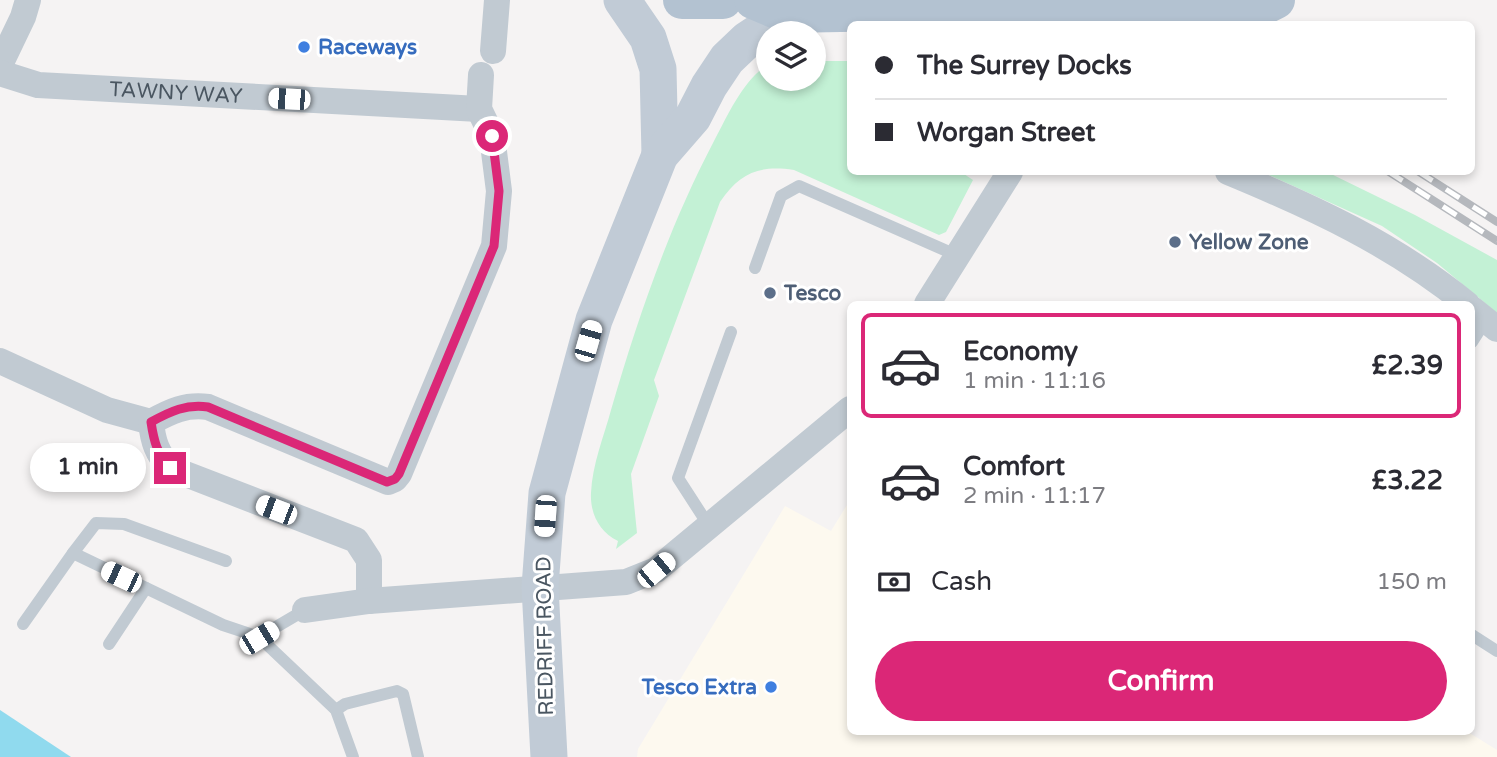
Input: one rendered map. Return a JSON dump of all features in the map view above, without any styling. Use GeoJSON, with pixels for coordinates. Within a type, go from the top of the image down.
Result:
{"type":"FeatureCollection","features":[{"type":"Feature","properties":{"kind":"main road","name":"REDRIFF ROAD"},"geometry":{"type":"LineString","coordinates":[[622,0],[648,38],[658,69],[660,155]]}},
{"type":"Feature","properties":{"kind":"main road"},"geometry":{"type":"LineString","coordinates":[[682,0],[723,0]]}},
{"type":"Feature","properties":{"kind":"main road"},"geometry":{"type":"LineString","coordinates":[[770,7],[1008,17],[1160,5],[1248,14],[1276,0]]}},
{"type":"Feature","properties":{"kind":"main road","name":"REDRIFF ROAD"},"geometry":{"type":"LineString","coordinates":[[549,757],[540,587],[547,493],[594,320],[660,155],[693,117],[727,59],[747,40],[770,7]]}},
{"type":"Feature","properties":{"kind":"street"},"geometry":{"type":"LineString","coordinates":[[0,65],[23,17],[28,0]]}},
{"type":"Feature","properties":{"kind":"street"},"geometry":{"type":"LineString","coordinates":[[493,51],[497,0]]}},
{"type":"Feature","properties":{"kind":"street","name":"TAWNY WAY"},"geometry":{"type":"LineString","coordinates":[[0,73],[38,85],[479,109]]}},
{"type":"Feature","properties":{"kind":"street"},"geometry":{"type":"LineString","coordinates":[[0,360],[107,410],[151,422],[171,411],[192,405],[208,407],[387,482],[395,479],[494,246],[499,191],[492,136],[479,109],[481,75]]}},
{"type":"Feature","properties":{"kind":"street"},"geometry":{"type":"LineString","coordinates":[[929,301],[1002,175]]}},
{"type":"Feature","properties":{"kind":"street"},"geometry":{"type":"LineString","coordinates":[[1235,175],[1340,222],[1403,256],[1456,301]]}},
{"type":"Feature","properties":{"kind":"street"},"geometry":{"type":"LineString","coordinates":[[305,610],[369,601],[626,582],[656,570],[847,411]]}},
{"type":"Feature","properties":{"kind":"street"},"geometry":{"type":"LineString","coordinates":[[151,422],[153,442],[170,468],[356,540],[369,560],[369,601]]}},
{"type":"Feature","properties":{"kind":"lane"},"geometry":{"type":"LineString","coordinates":[[755,268],[782,195],[799,187],[956,255]]}},
{"type":"Feature","properties":{"kind":"lane"},"geometry":{"type":"LineString","coordinates":[[709,526],[678,478],[731,332]]}},
{"type":"Feature","properties":{"kind":"lane"},"geometry":{"type":"LineString","coordinates":[[23,624],[96,523],[124,524],[226,561]]}},
{"type":"Feature","properties":{"kind":"lane"},"geometry":{"type":"LineString","coordinates":[[72,553],[223,625],[259,638],[336,710],[353,757]]}},
{"type":"Feature","properties":{"kind":"lane"},"geometry":{"type":"LineString","coordinates":[[110,644],[146,588]]}},
{"type":"Feature","properties":{"kind":"lane"},"geometry":{"type":"LineString","coordinates":[[259,638],[305,610]]}},
{"type":"Feature","properties":{"kind":"lane"},"geometry":{"type":"LineString","coordinates":[[1475,637],[1497,651]]}},
{"type":"Feature","properties":{"kind":"lane"},"geometry":{"type":"LineString","coordinates":[[336,710],[345,704],[397,691],[403,694],[418,757]]}},
{"type":"Feature","properties":{"kind":"shaded area","name":"Tesco Extra"},"geometry":{"type":"Polygon","coordinates":[[[847,505],[847,735],[1473,735],[1497,750],[1497,757],[637,757],[638,749],[785,506],[831,531],[847,505]]]}},
{"type":"Feature","properties":{"kind":"green space"},"geometry":{"type":"Polygon","coordinates":[[[826,61],[847,61],[847,175],[966,175],[973,180],[946,232],[939,235],[794,170],[760,170],[743,178],[727,192],[720,202],[654,380],[659,396],[631,474],[637,533],[616,549],[618,541],[601,527],[592,508],[591,493],[599,451],[632,341],[669,239],[714,141],[737,99],[756,74],[756,91],[826,91],[826,61]]]}},
{"type":"Feature","properties":{"kind":"green space"},"geometry":{"type":"Polygon","coordinates":[[[1269,175],[1333,175],[1415,215],[1497,260],[1497,313],[1437,263],[1382,226],[1269,175]]]}},
{"type":"Feature","properties":{"kind":"water"},"geometry":{"type":"Polygon","coordinates":[[[0,710],[71,757],[0,757],[0,710]]]}},
{"type":"Feature","properties":{"kind":"railway"},"geometry":{"type":"LineString","coordinates":[[1394,175],[1497,241]]}},
{"type":"Feature","properties":{"kind":"railway"},"geometry":{"type":"LineString","coordinates":[[1424,175],[1497,222]]}},
{"type":"Feature","properties":{"kind":"place","name":"Raceways"},"geometry":{"type":"Point","coordinates":[304,47]}},
{"type":"Feature","properties":{"kind":"place","name":"Yellow Zone"},"geometry":{"type":"Point","coordinates":[1175,242]}},
{"type":"Feature","properties":{"kind":"place","name":"Tesco"},"geometry":{"type":"Point","coordinates":[770,293]}},
{"type":"Feature","properties":{"kind":"place","name":"Tesco Extra"},"geometry":{"type":"Point","coordinates":[771,687]}},
{"type":"Feature","properties":{"kind":"route"},"geometry":{"type":"LineString","coordinates":[[170,468],[153,442],[151,422],[171,411],[192,405],[208,407],[387,482],[395,479],[494,246],[499,191],[492,136]]}}]}
